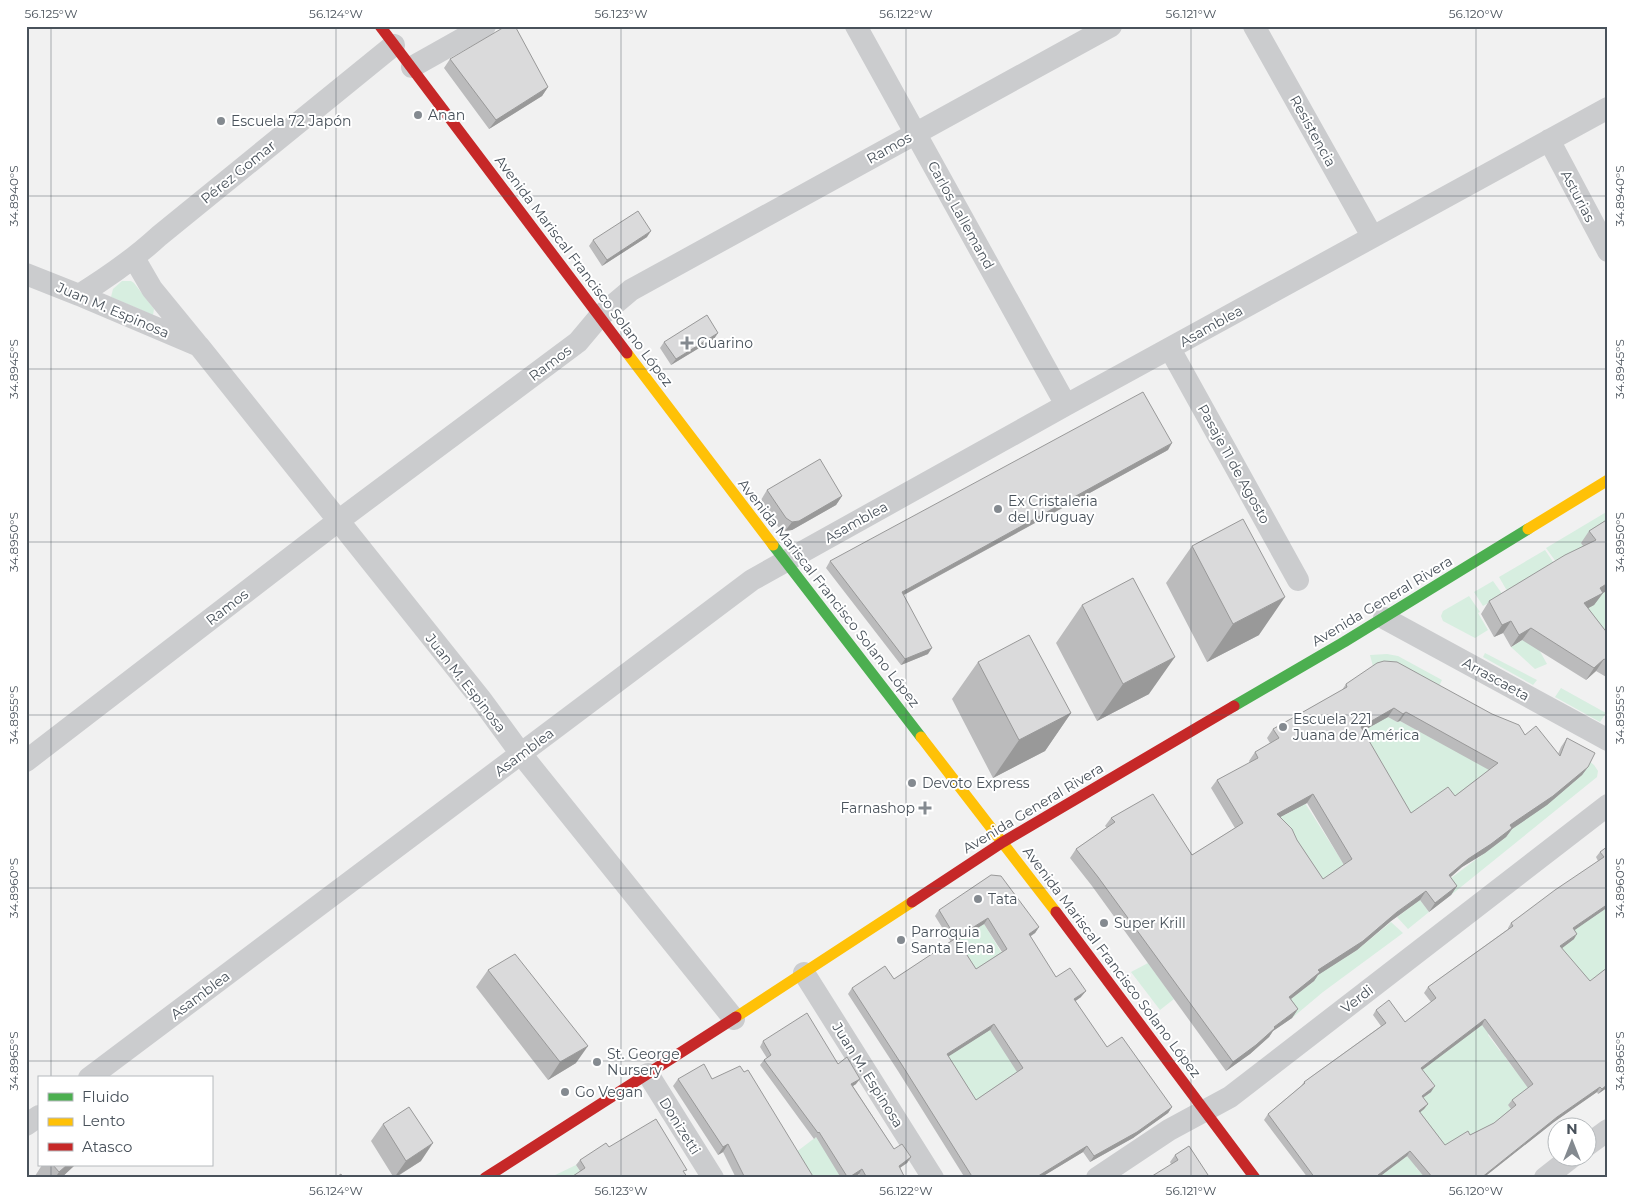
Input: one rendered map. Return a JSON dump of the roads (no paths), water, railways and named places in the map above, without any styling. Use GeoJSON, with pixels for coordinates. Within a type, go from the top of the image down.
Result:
{"type":"FeatureCollection","features":[{"type":"Feature","properties":{"kind":"street","name":"Avenida Mariscal Francisco Solano López"},"geometry":{"type":"LineString","coordinates":[[380,26],[598,317],[1003,842],[1255,1178]]}},
{"type":"Feature","properties":{"kind":"street"},"geometry":{"type":"LineString","coordinates":[[412,67],[485,26]]}},
{"type":"Feature","properties":{"kind":"street","name":"Carlos Lallemand"},"geometry":{"type":"LineString","coordinates":[[856,26],[1066,405]]}},
{"type":"Feature","properties":{"kind":"street","name":"Ramos"},"geometry":{"type":"LineString","coordinates":[[26,761],[338,522],[578,342],[598,317],[631,290],[1111,26]]}},
{"type":"Feature","properties":{"kind":"street","name":"Resistencia"},"geometry":{"type":"LineString","coordinates":[[1254,26],[1372,236]]}},
{"type":"Feature","properties":{"kind":"street","name":"Pérez Gomar"},"geometry":{"type":"LineString","coordinates":[[79,294],[108,277],[134,258],[394,45]]}},
{"type":"Feature","properties":{"kind":"street","name":"Asamblea"},"geometry":{"type":"LineString","coordinates":[[92,1076],[752,580],[1372,236],[1608,108]]}},
{"type":"Feature","properties":{"kind":"street","name":"Asturias"},"geometry":{"type":"LineString","coordinates":[[1549,140],[1608,251]]}},
{"type":"Feature","properties":{"kind":"street","name":"Juan M. Espinosa"},"geometry":{"type":"LineString","coordinates":[[134,258],[152,289],[480,698],[521,754],[734,1019]]}},
{"type":"Feature","properties":{"kind":"street","name":"Juan M. Espinosa"},"geometry":{"type":"LineString","coordinates":[[26,274],[79,294],[199,346]]}},
{"type":"Feature","properties":{"kind":"street","name":"Pasaje 11 de Agosto"},"geometry":{"type":"LineString","coordinates":[[1170,348],[1298,580]]}},
{"type":"Feature","properties":{"kind":"street","name":"Avenida General Rivera"},"geometry":{"type":"LineString","coordinates":[[485,1178],[734,1019],[1003,842],[1384,618],[1608,480]]}},
{"type":"Feature","properties":{"kind":"street","name":"Arrascaeta"},"geometry":{"type":"LineString","coordinates":[[1384,618],[1608,740]]}},
{"type":"Feature","properties":{"kind":"street","name":"Verdi"},"geometry":{"type":"LineString","coordinates":[[1097,1178],[1169,1130],[1230,1097],[1608,805]]}},
{"type":"Feature","properties":{"kind":"street","name":"Juan M. Espinosa"},"geometry":{"type":"LineString","coordinates":[[804,973],[933,1178]]}},
{"type":"Feature","properties":{"kind":"street","name":"Donizetti"},"geometry":{"type":"LineString","coordinates":[[648,1074],[713,1178]]}},
{"type":"Feature","properties":{"kind":"street"},"geometry":{"type":"LineString","coordinates":[[26,1125],[38,1117]]}},
{"type":"Feature","properties":{"kind":"street"},"geometry":{"type":"LineString","coordinates":[[1596,1139],[1608,1130]]}},
{"type":"Feature","properties":{"kind":"street"},"geometry":{"type":"LineString","coordinates":[[1545,1178],[1560,1166]]}},
{"type":"Feature","properties":{"kind":"place","name":"Anan"},"geometry":{"type":"Point","coordinates":[418,115]}},
{"type":"Feature","properties":{"kind":"place","name":"Escuela 72 Japón"},"geometry":{"type":"Point","coordinates":[221,121]}},
{"type":"Feature","properties":{"kind":"place","name":"Guarino"},"geometry":{"type":"Point","coordinates":[687,343]}},
{"type":"Feature","properties":{"kind":"place","name":"Ex Cristaleria del Uruguay"},"geometry":{"type":"Point","coordinates":[998,509]}},
{"type":"Feature","properties":{"kind":"place","name":"Escuela 221 Juana de América"},"geometry":{"type":"Point","coordinates":[1283,727]}},
{"type":"Feature","properties":{"kind":"place","name":"Devoto Express"},"geometry":{"type":"Point","coordinates":[912,783]}},
{"type":"Feature","properties":{"kind":"place","name":"Farnashop"},"geometry":{"type":"Point","coordinates":[925,808]}},
{"type":"Feature","properties":{"kind":"place","name":"Tata"},"geometry":{"type":"Point","coordinates":[978,899]}},
{"type":"Feature","properties":{"kind":"place","name":"Super Krill"},"geometry":{"type":"Point","coordinates":[1104,923]}},
{"type":"Feature","properties":{"kind":"place","name":"Parroquia Santa Elena"},"geometry":{"type":"Point","coordinates":[901,940]}},
{"type":"Feature","properties":{"kind":"place","name":"St. George Nursery"},"geometry":{"type":"Point","coordinates":[597,1062]}},
{"type":"Feature","properties":{"kind":"place","name":"Go Vegan"},"geometry":{"type":"Point","coordinates":[565,1092]}}]}
